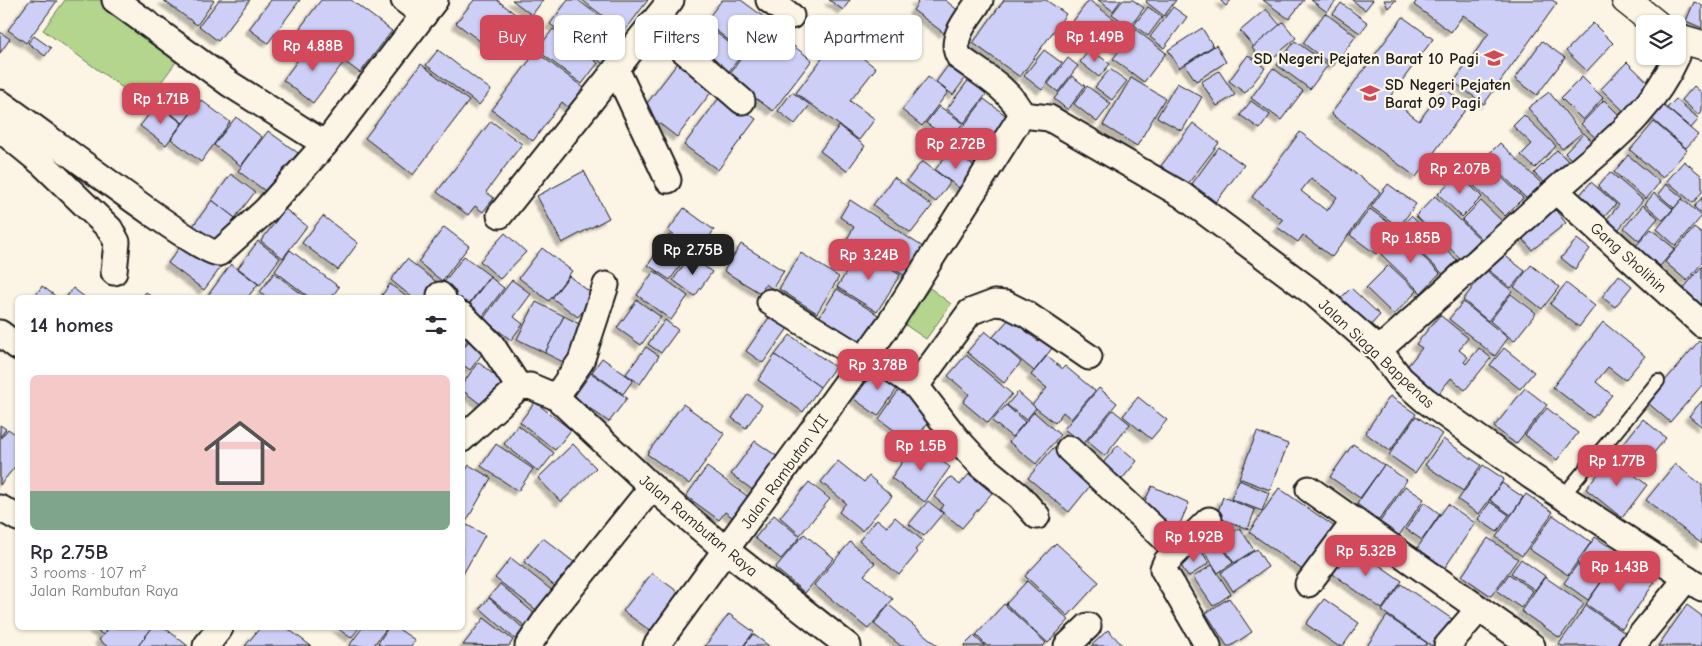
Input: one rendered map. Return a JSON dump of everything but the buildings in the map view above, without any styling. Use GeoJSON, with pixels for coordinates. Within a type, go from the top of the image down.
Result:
{"type":"FeatureCollection","features":[{"type":"Feature","properties":{"kind":"street"},"geometry":{"type":"LineString","coordinates":[[115,0],[230,84],[325,144]]}},
{"type":"Feature","properties":{"kind":"street"},"geometry":{"type":"LineString","coordinates":[[0,103],[166,224],[215,253],[222,251],[266,210],[325,144],[429,7],[404,0]]}},
{"type":"Feature","properties":{"kind":"street"},"geometry":{"type":"LineString","coordinates":[[659,15],[671,0]]}},
{"type":"Feature","properties":{"kind":"street"},"geometry":{"type":"LineString","coordinates":[[769,0],[790,15]]}},
{"type":"Feature","properties":{"kind":"street"},"geometry":{"type":"LineString","coordinates":[[980,0],[956,38],[956,52],[960,58],[1008,95],[1017,104],[1022,115]]}},
{"type":"Feature","properties":{"kind":"street"},"geometry":{"type":"LineString","coordinates":[[1626,0],[1645,15]]}},
{"type":"Feature","properties":{"kind":"street"},"geometry":{"type":"LineString","coordinates":[[500,215],[635,45]]}},
{"type":"Feature","properties":{"kind":"street"},"geometry":{"type":"LineString","coordinates":[[695,60],[742,101]]}},
{"type":"Feature","properties":{"kind":"street"},"geometry":{"type":"LineString","coordinates":[[1379,350],[1556,191],[1609,146],[1654,98],[1666,82],[1675,65]]}},
{"type":"Feature","properties":{"kind":"street"},"geometry":{"type":"LineString","coordinates":[[616,69],[668,180]]}},
{"type":"Feature","properties":{"kind":"street","name":"Jalan Siaga Bappenas"},"geometry":{"type":"LineString","coordinates":[[1022,115],[1049,118],[1182,196],[1316,295],[1379,350],[1401,378],[1425,400],[1562,497],[1694,583]]}},
{"type":"Feature","properties":{"kind":"street","name":"Jalan Rambutan VII"},"geometry":{"type":"LineString","coordinates":[[656,646],[727,551],[867,356],[1022,115]]}},
{"type":"Feature","properties":{"kind":"street"},"geometry":{"type":"LineString","coordinates":[[0,129],[43,164],[110,229],[117,242],[114,272]]}},
{"type":"Feature","properties":{"kind":"street","name":"Gang Sholihin"},"geometry":{"type":"LineString","coordinates":[[1556,191],[1702,324]]}},
{"type":"Feature","properties":{"kind":"street"},"geometry":{"type":"LineString","coordinates":[[465,436],[520,387],[530,386],[556,397],[581,361],[606,285]]}},
{"type":"Feature","properties":{"kind":"street"},"geometry":{"type":"LineString","coordinates":[[770,302],[867,356],[916,386],[956,438],[981,465],[1019,496],[1037,516]]}},
{"type":"Feature","properties":{"kind":"street"},"geometry":{"type":"LineString","coordinates":[[916,386],[970,312],[994,303],[1006,304],[1026,314],[1089,357]]}},
{"type":"Feature","properties":{"kind":"street"},"geometry":{"type":"LineString","coordinates":[[465,317],[491,344],[520,387]]}},
{"type":"Feature","properties":{"kind":"street"},"geometry":{"type":"LineString","coordinates":[[0,333],[15,345]]}},
{"type":"Feature","properties":{"kind":"street","name":"Jalan Rambutan Raya"},"geometry":{"type":"LineString","coordinates":[[556,397],[652,487],[727,551],[848,646]]}},
{"type":"Feature","properties":{"kind":"street"},"geometry":{"type":"LineString","coordinates":[[1069,449],[1177,550]]}},
{"type":"Feature","properties":{"kind":"street"},"geometry":{"type":"LineString","coordinates":[[528,646],[549,615],[652,487]]}},
{"type":"Feature","properties":{"kind":"street"},"geometry":{"type":"LineString","coordinates":[[1309,489],[1478,610],[1532,646]]}},
{"type":"Feature","properties":{"kind":"street"},"geometry":{"type":"LineString","coordinates":[[0,508],[15,516]]}},
{"type":"Feature","properties":{"kind":"street"},"geometry":{"type":"LineString","coordinates":[[1208,646],[1163,573],[1166,562],[1209,520]]}},
{"type":"Feature","properties":{"kind":"street"},"geometry":{"type":"LineString","coordinates":[[1308,584],[1355,521]]}},
{"type":"Feature","properties":{"kind":"street"},"geometry":{"type":"LineString","coordinates":[[1632,646],[1694,583]]}},
{"type":"Feature","properties":{"kind":"street"},"geometry":{"type":"LineString","coordinates":[[1447,646],[1478,610]]}},
{"type":"Feature","properties":{"kind":"street"},"geometry":{"type":"LineString","coordinates":[[1067,646],[1088,626]]}},
{"type":"Feature","properties":{"kind":"lane"},"geometry":{"type":"LineString","coordinates":[[1562,497],[1658,381]]}},
{"type":"Feature","properties":{"kind":"green space"},"geometry":{"type":"Polygon","coordinates":[[[65,0],[100,0],[179,58],[145,104],[43,30],[65,0]]]}},
{"type":"Feature","properties":{"kind":"green space"},"geometry":{"type":"Polygon","coordinates":[[[930,288],[951,304],[926,339],[904,324],[930,288]]]}},
{"type":"Feature","properties":{"kind":"place","name":"SD Negeri Pejaten Barat 10 Pagi"},"geometry":{"type":"Point","coordinates":[1494,58]}},
{"type":"Feature","properties":{"kind":"place","name":"SD Negeri Pejaten Barat 09 Pagi"},"geometry":{"type":"Point","coordinates":[1370,93]}}]}
